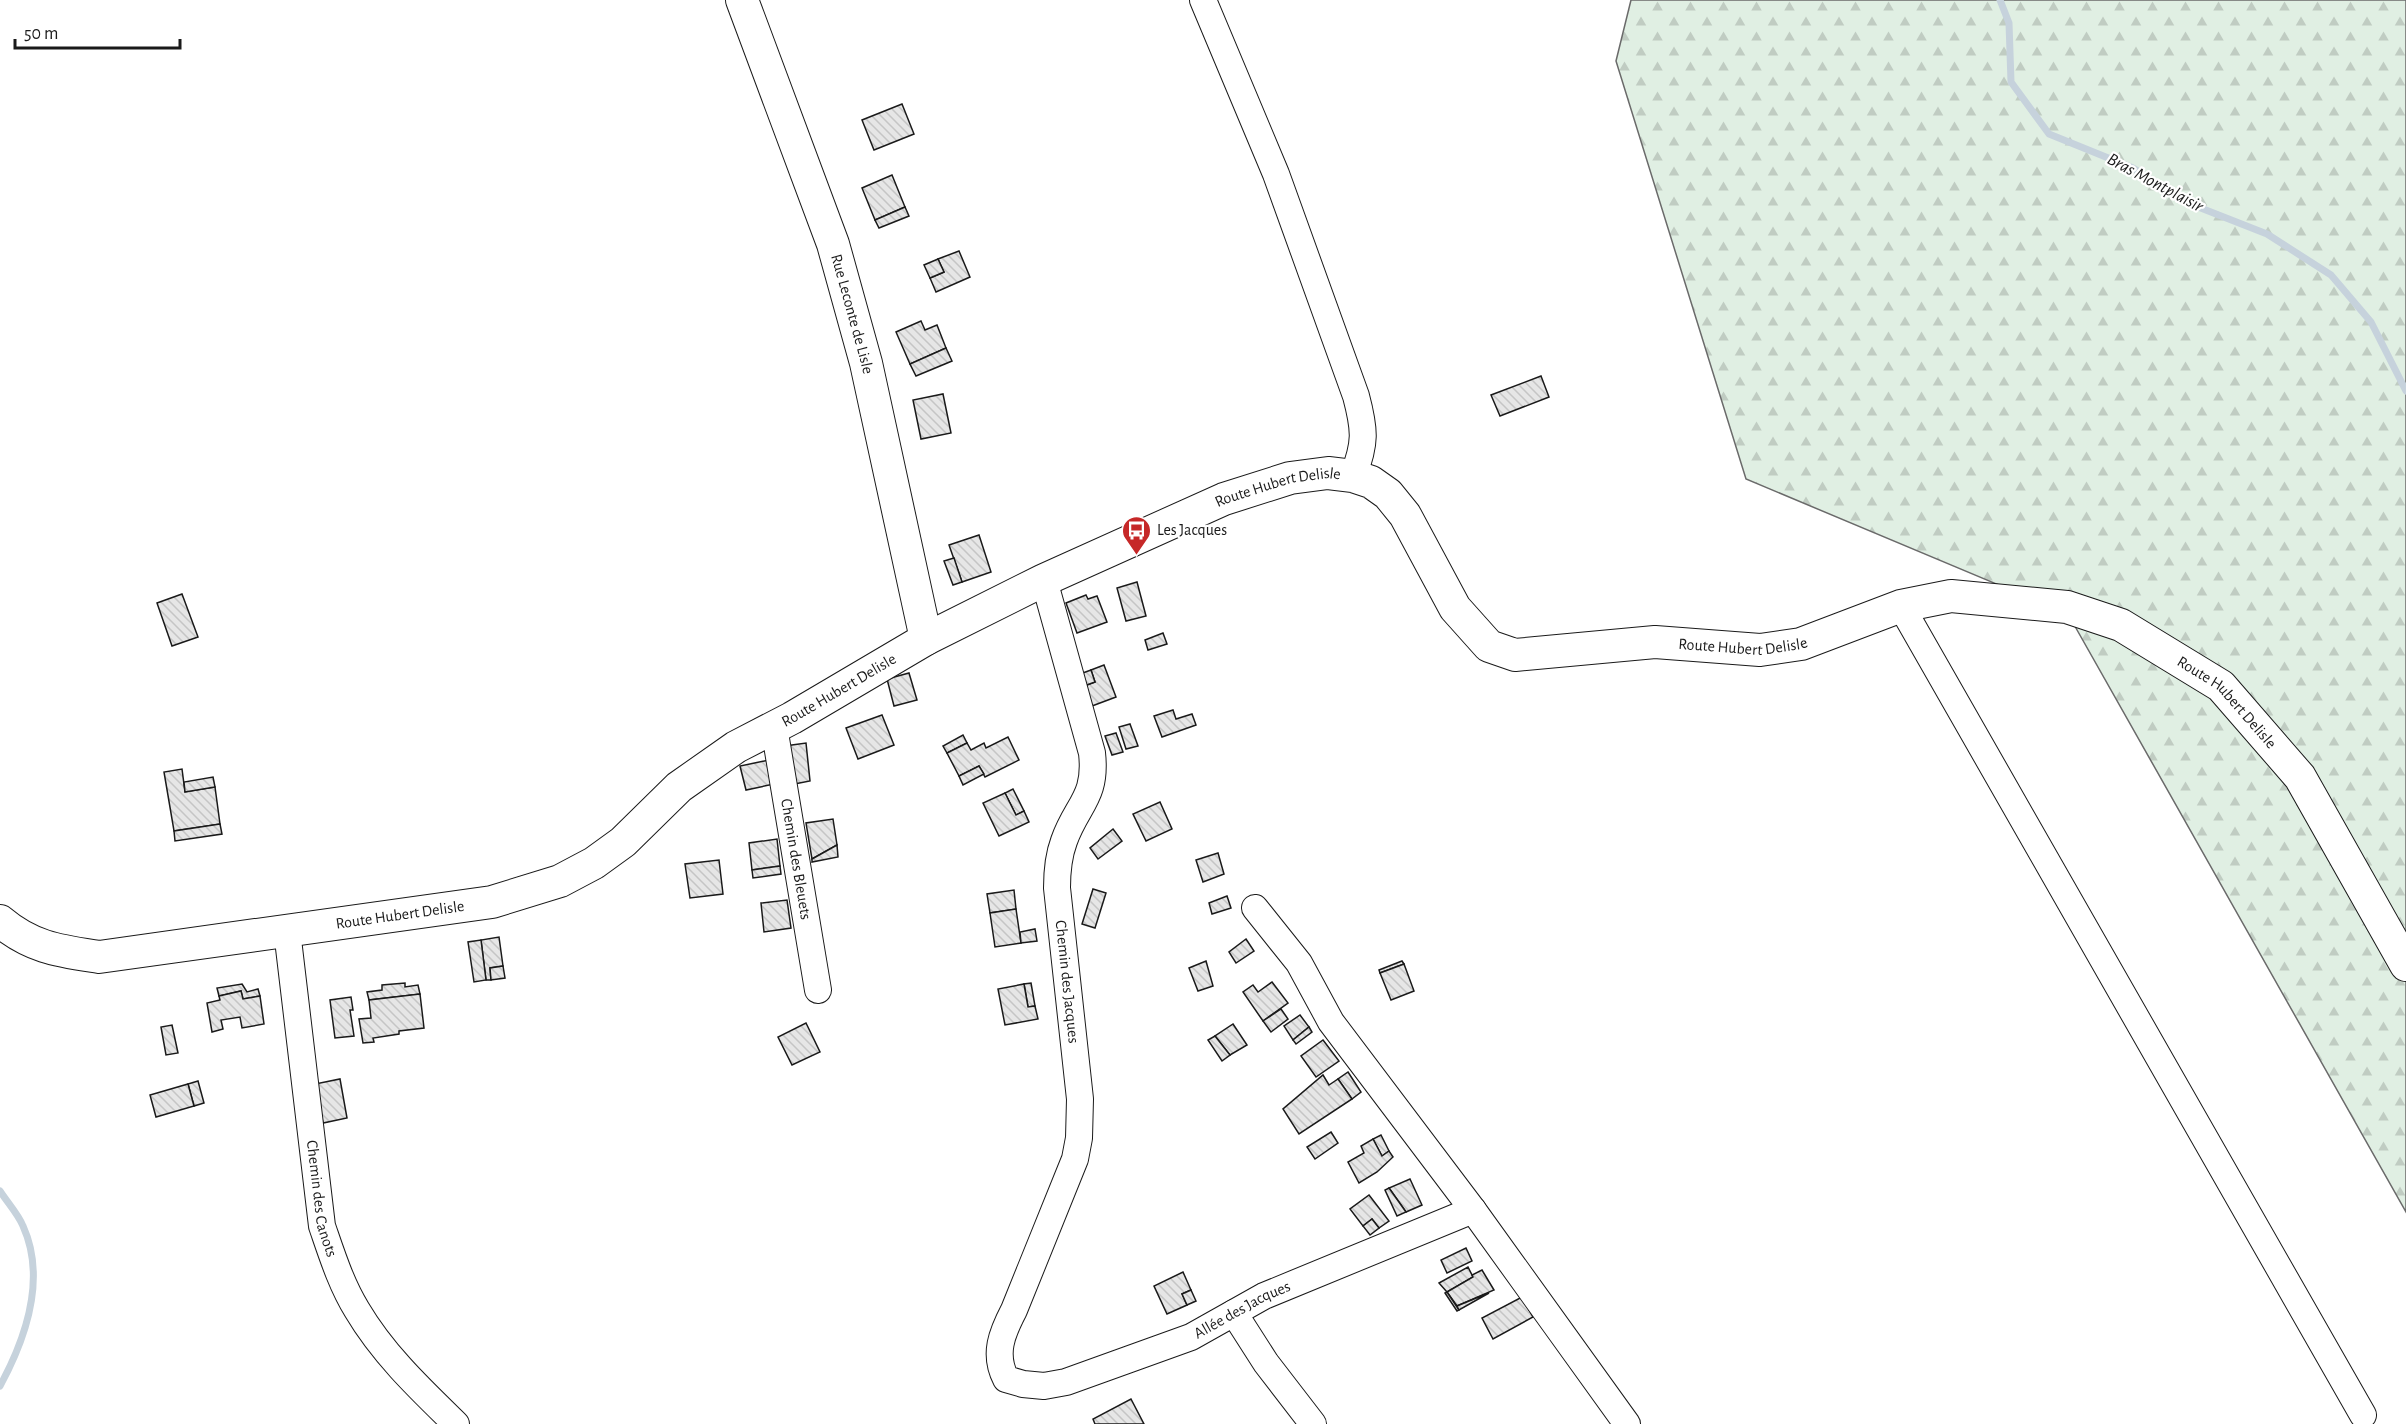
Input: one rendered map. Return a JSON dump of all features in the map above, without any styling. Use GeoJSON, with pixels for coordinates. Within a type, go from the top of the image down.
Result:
{"type":"FeatureCollection","features":[{"type":"Feature","properties":{"kind":"main road","name":"Rue Leconte de Lisle"},"geometry":{"type":"LineString","coordinates":[[742,0],[833,244],[866,363],[926,639]]}},
{"type":"Feature","properties":{"kind":"main road","name":"Route Hubert Delisle"},"geometry":{"type":"LineString","coordinates":[[0,921],[11,930],[48,949],[99,957],[492,902],[560,881],[594,863],[623,842],[679,787],[736,747],[926,639],[1044,580],[1224,499],[1290,478],[1328,473],[1353,476],[1371,482],[1388,494],[1404,515],[1455,608],[1489,646],[1515,655],[1655,642],[1760,650],[1801,645],[1901,606],[1951,596],[2067,607],[2121,625],[2221,686],[2300,777],[2406,965]]}},
{"type":"Feature","properties":{"kind":"street"},"geometry":{"type":"LineString","coordinates":[[1203,0],[1276,174],[1356,396],[1364,424],[1362,453],[1353,476]]}},
{"type":"Feature","properties":{"kind":"street","name":"Chemin des Jacques"},"geometry":{"type":"LineString","coordinates":[[1006,1379],[1000,1367],[999,1347],[1003,1331],[1014,1310],[1076,1159],[1080,1121],[1080,1099],[1057,888],[1057,863],[1064,839],[1089,794],[1094,774],[1092,753],[1044,580]]}},
{"type":"Feature","properties":{"kind":"street"},"geometry":{"type":"LineString","coordinates":[[1901,606],[2363,1415]]}},
{"type":"Feature","properties":{"kind":"street","name":"Chemin des Bleuets"},"geometry":{"type":"LineString","coordinates":[[774,727],[819,990]]}},
{"type":"Feature","properties":{"kind":"street"},"geometry":{"type":"LineString","coordinates":[[1255,908],[1299,963],[1331,1022],[1473,1210],[1627,1424]]}},
{"type":"Feature","properties":{"kind":"street","name":"Chemin des Canots"},"geometry":{"type":"LineString","coordinates":[[287,931],[322,1226],[336,1269],[357,1311],[399,1368],[447,1422]]}},
{"type":"Feature","properties":{"kind":"street","name":"Allée des Jacques"},"geometry":{"type":"LineString","coordinates":[[1006,1379],[1023,1384],[1044,1386],[1066,1382],[1191,1337],[1264,1296],[1473,1210]]}},
{"type":"Feature","properties":{"kind":"street"},"geometry":{"type":"LineString","coordinates":[[1234,1313],[1266,1363],[1313,1424]]}},
{"type":"Feature","properties":{"kind":"green space"},"geometry":{"type":"Polygon","coordinates":[[[1631,0],[2406,0],[2406,1212],[2068,614],[1746,479],[1616,61],[1631,0]]]}},
{"type":"Feature","properties":{"kind":"building"},"geometry":{"type":"Polygon","coordinates":[[[902,104],[914,134],[874,150],[862,120],[902,104]]]}},
{"type":"Feature","properties":{"kind":"building"},"geometry":{"type":"Polygon","coordinates":[[[892,175],[905,207],[875,220],[862,188],[892,175]]]}},
{"type":"Feature","properties":{"kind":"building"},"geometry":{"type":"Polygon","coordinates":[[[905,207],[909,216],[879,228],[875,220],[905,207]]]}},
{"type":"Feature","properties":{"kind":"building"},"geometry":{"type":"Polygon","coordinates":[[[959,251],[970,277],[936,292],[930,278],[944,272],[938,259],[959,251]]]}},
{"type":"Feature","properties":{"kind":"building"},"geometry":{"type":"Polygon","coordinates":[[[938,259],[944,272],[930,278],[924,265],[938,259]]]}},
{"type":"Feature","properties":{"kind":"building"},"geometry":{"type":"Polygon","coordinates":[[[921,321],[925,330],[937,325],[946,348],[910,364],[896,332],[921,321]]]}},
{"type":"Feature","properties":{"kind":"building"},"geometry":{"type":"Polygon","coordinates":[[[946,348],[952,361],[916,376],[910,364],[946,348]]]}},
{"type":"Feature","properties":{"kind":"building"},"geometry":{"type":"Polygon","coordinates":[[[1541,376],[1549,397],[1500,416],[1491,395],[1541,376]]]}},
{"type":"Feature","properties":{"kind":"building"},"geometry":{"type":"Polygon","coordinates":[[[943,394],[951,433],[921,439],[913,400],[943,394]]]}},
{"type":"Feature","properties":{"kind":"building"},"geometry":{"type":"Polygon","coordinates":[[[979,535],[991,572],[962,582],[949,545],[979,535]]]}},
{"type":"Feature","properties":{"kind":"building"},"geometry":{"type":"Polygon","coordinates":[[[954,558],[962,582],[953,585],[944,561],[954,558]]]}},
{"type":"Feature","properties":{"kind":"building"},"geometry":{"type":"Polygon","coordinates":[[[1137,582],[1146,616],[1126,621],[1117,588],[1137,582]]]}},
{"type":"Feature","properties":{"kind":"building"},"geometry":{"type":"Polygon","coordinates":[[[182,594],[198,637],[172,646],[157,603],[182,594]]]}},
{"type":"Feature","properties":{"kind":"building"},"geometry":{"type":"Polygon","coordinates":[[[1086,595],[1088,599],[1097,596],[1107,622],[1077,633],[1066,603],[1086,595]]]}},
{"type":"Feature","properties":{"kind":"building"},"geometry":{"type":"Polygon","coordinates":[[[1163,633],[1167,644],[1148,650],[1145,640],[1163,633]]]}},
{"type":"Feature","properties":{"kind":"building"},"geometry":{"type":"Polygon","coordinates":[[[1104,665],[1116,697],[1092,706],[1084,686],[1095,682],[1091,670],[1104,665]]]}},
{"type":"Feature","properties":{"kind":"building"},"geometry":{"type":"Polygon","coordinates":[[[1091,670],[1095,682],[1084,686],[1080,674],[1091,670]]]}},
{"type":"Feature","properties":{"kind":"building"},"geometry":{"type":"Polygon","coordinates":[[[909,673],[917,700],[894,706],[887,679],[909,673]]]}},
{"type":"Feature","properties":{"kind":"building"},"geometry":{"type":"Polygon","coordinates":[[[1173,710],[1176,719],[1192,714],[1196,725],[1162,737],[1154,716],[1173,710]]]}},
{"type":"Feature","properties":{"kind":"building"},"geometry":{"type":"Polygon","coordinates":[[[882,715],[894,745],[858,759],[846,728],[882,715]]]}},
{"type":"Feature","properties":{"kind":"building"},"geometry":{"type":"Polygon","coordinates":[[[1130,724],[1138,746],[1126,749],[1119,727],[1130,724]]]}},
{"type":"Feature","properties":{"kind":"building"},"geometry":{"type":"Polygon","coordinates":[[[1116,733],[1123,752],[1112,755],[1105,736],[1116,733]]]}},
{"type":"Feature","properties":{"kind":"building"},"geometry":{"type":"Polygon","coordinates":[[[963,735],[967,743],[947,753],[943,746],[963,735]]]}},
{"type":"Feature","properties":{"kind":"building"},"geometry":{"type":"Polygon","coordinates":[[[1008,737],[1019,760],[985,777],[979,766],[959,776],[947,753],[967,743],[971,750],[984,743],[986,748],[1008,737]]]}},
{"type":"Feature","properties":{"kind":"building"},"geometry":{"type":"Polygon","coordinates":[[[806,743],[810,781],[789,785],[785,746],[806,743]]]}},
{"type":"Feature","properties":{"kind":"building"},"geometry":{"type":"Polygon","coordinates":[[[774,759],[779,783],[746,790],[740,766],[774,759]]]}},
{"type":"Feature","properties":{"kind":"building"},"geometry":{"type":"Polygon","coordinates":[[[979,766],[984,774],[963,785],[959,776],[979,766]]]}},
{"type":"Feature","properties":{"kind":"building"},"geometry":{"type":"Polygon","coordinates":[[[182,769],[185,792],[215,787],[220,824],[174,831],[164,772],[182,769]]]}},
{"type":"Feature","properties":{"kind":"building"},"geometry":{"type":"Polygon","coordinates":[[[213,777],[215,787],[185,792],[184,782],[213,777]]]}},
{"type":"Feature","properties":{"kind":"building"},"geometry":{"type":"Polygon","coordinates":[[[1013,789],[1024,811],[1016,815],[1005,793],[1013,789]]]}},
{"type":"Feature","properties":{"kind":"building"},"geometry":{"type":"Polygon","coordinates":[[[1005,793],[1016,815],[1024,811],[1029,822],[999,836],[983,803],[1005,793]]]}},
{"type":"Feature","properties":{"kind":"building"},"geometry":{"type":"Polygon","coordinates":[[[1160,802],[1172,829],[1146,841],[1133,814],[1160,802]]]}},
{"type":"Feature","properties":{"kind":"building"},"geometry":{"type":"Polygon","coordinates":[[[833,819],[837,845],[812,859],[806,823],[833,819]]]}},
{"type":"Feature","properties":{"kind":"building"},"geometry":{"type":"Polygon","coordinates":[[[220,824],[222,834],[175,841],[174,831],[220,824]]]}},
{"type":"Feature","properties":{"kind":"building"},"geometry":{"type":"Polygon","coordinates":[[[1113,829],[1122,841],[1098,859],[1090,848],[1113,829]]]}},
{"type":"Feature","properties":{"kind":"building"},"geometry":{"type":"Polygon","coordinates":[[[777,839],[780,866],[752,870],[749,843],[777,839]]]}},
{"type":"Feature","properties":{"kind":"building"},"geometry":{"type":"Polygon","coordinates":[[[837,845],[838,857],[812,862],[812,859],[837,845]]]}},
{"type":"Feature","properties":{"kind":"building"},"geometry":{"type":"Polygon","coordinates":[[[1218,853],[1224,874],[1203,882],[1196,860],[1218,853]]]}},
{"type":"Feature","properties":{"kind":"building"},"geometry":{"type":"Polygon","coordinates":[[[719,860],[723,894],[690,898],[685,864],[719,860]]]}},
{"type":"Feature","properties":{"kind":"building"},"geometry":{"type":"Polygon","coordinates":[[[780,866],[781,874],[753,878],[752,870],[780,866]]]}},
{"type":"Feature","properties":{"kind":"building"},"geometry":{"type":"Polygon","coordinates":[[[1093,889],[1106,893],[1095,928],[1082,924],[1093,889]]]}},
{"type":"Feature","properties":{"kind":"building"},"geometry":{"type":"Polygon","coordinates":[[[1014,890],[1016,909],[990,913],[987,894],[1014,890]]]}},
{"type":"Feature","properties":{"kind":"building"},"geometry":{"type":"Polygon","coordinates":[[[1227,896],[1231,908],[1212,914],[1209,903],[1227,896]]]}},
{"type":"Feature","properties":{"kind":"building"},"geometry":{"type":"Polygon","coordinates":[[[787,900],[791,928],[764,932],[761,903],[787,900]]]}},
{"type":"Feature","properties":{"kind":"building"},"geometry":{"type":"Polygon","coordinates":[[[1016,909],[1021,943],[995,947],[990,913],[1016,909]]]}},
{"type":"Feature","properties":{"kind":"building"},"geometry":{"type":"Polygon","coordinates":[[[1035,929],[1037,941],[1021,943],[1020,932],[1035,929]]]}},
{"type":"Feature","properties":{"kind":"building"},"geometry":{"type":"Polygon","coordinates":[[[499,937],[503,966],[490,968],[491,980],[486,980],[481,940],[499,937]]]}},
{"type":"Feature","properties":{"kind":"building"},"geometry":{"type":"Polygon","coordinates":[[[1246,939],[1254,951],[1236,963],[1229,952],[1246,939]]]}},
{"type":"Feature","properties":{"kind":"building"},"geometry":{"type":"Polygon","coordinates":[[[481,940],[486,980],[474,982],[468,942],[481,940]]]}},
{"type":"Feature","properties":{"kind":"building"},"geometry":{"type":"Polygon","coordinates":[[[1206,961],[1213,986],[1198,991],[1189,968],[1206,961]]]}},
{"type":"Feature","properties":{"kind":"building"},"geometry":{"type":"Polygon","coordinates":[[[1402,961],[1404,964],[1380,973],[1379,970],[1402,961]]]}},
{"type":"Feature","properties":{"kind":"building"},"geometry":{"type":"Polygon","coordinates":[[[1404,964],[1414,991],[1391,1000],[1380,973],[1404,964]]]}},
{"type":"Feature","properties":{"kind":"building"},"geometry":{"type":"Polygon","coordinates":[[[503,966],[505,978],[491,980],[490,968],[503,966]]]}},
{"type":"Feature","properties":{"kind":"building"},"geometry":{"type":"Polygon","coordinates":[[[1272,982],[1288,1003],[1263,1021],[1243,992],[1253,985],[1258,992],[1272,982]]]}},
{"type":"Feature","properties":{"kind":"building"},"geometry":{"type":"Polygon","coordinates":[[[405,983],[405,987],[418,985],[420,994],[369,1000],[367,992],[382,990],[382,985],[405,983]]]}},
{"type":"Feature","properties":{"kind":"building"},"geometry":{"type":"Polygon","coordinates":[[[1031,983],[1035,1006],[1028,1007],[1024,984],[1031,983]]]}},
{"type":"Feature","properties":{"kind":"building"},"geometry":{"type":"Polygon","coordinates":[[[242,984],[247,992],[258,989],[260,996],[243,999],[241,991],[219,996],[217,988],[242,984]]]}},
{"type":"Feature","properties":{"kind":"building"},"geometry":{"type":"Polygon","coordinates":[[[1024,984],[1028,1007],[1035,1006],[1038,1019],[1005,1025],[998,989],[1024,984]]]}},
{"type":"Feature","properties":{"kind":"building"},"geometry":{"type":"Polygon","coordinates":[[[241,991],[243,999],[260,996],[264,1024],[242,1028],[240,1017],[221,1020],[223,1029],[212,1032],[207,1003],[220,1000],[219,996],[241,991]]]}},
{"type":"Feature","properties":{"kind":"building"},"geometry":{"type":"Polygon","coordinates":[[[420,994],[424,1028],[399,1031],[399,1034],[373,1038],[374,1042],[363,1043],[359,1019],[371,1018],[369,1000],[420,994]]]}},
{"type":"Feature","properties":{"kind":"building"},"geometry":{"type":"Polygon","coordinates":[[[351,997],[353,1010],[350,1010],[354,1036],[335,1038],[330,1000],[351,997]]]}},
{"type":"Feature","properties":{"kind":"building"},"geometry":{"type":"Polygon","coordinates":[[[1281,1009],[1288,1019],[1271,1032],[1263,1021],[1281,1009]]]}},
{"type":"Feature","properties":{"kind":"building"},"geometry":{"type":"Polygon","coordinates":[[[1300,1015],[1309,1027],[1293,1040],[1284,1026],[1300,1015]]]}},
{"type":"Feature","properties":{"kind":"building"},"geometry":{"type":"Polygon","coordinates":[[[806,1023],[820,1052],[792,1065],[778,1037],[806,1023]]]}},
{"type":"Feature","properties":{"kind":"building"},"geometry":{"type":"Polygon","coordinates":[[[1233,1024],[1247,1045],[1230,1055],[1215,1036],[1233,1024]]]}},
{"type":"Feature","properties":{"kind":"building"},"geometry":{"type":"Polygon","coordinates":[[[172,1025],[178,1053],[166,1055],[161,1027],[172,1025]]]}},
{"type":"Feature","properties":{"kind":"building"},"geometry":{"type":"Polygon","coordinates":[[[1309,1027],[1312,1032],[1296,1044],[1293,1040],[1309,1027]]]}},
{"type":"Feature","properties":{"kind":"building"},"geometry":{"type":"Polygon","coordinates":[[[1215,1036],[1230,1055],[1222,1061],[1208,1040],[1215,1036]]]}},
{"type":"Feature","properties":{"kind":"building"},"geometry":{"type":"Polygon","coordinates":[[[1323,1040],[1339,1061],[1316,1077],[1301,1056],[1323,1040]]]}},
{"type":"Feature","properties":{"kind":"building"},"geometry":{"type":"Polygon","coordinates":[[[1348,1072],[1361,1092],[1352,1099],[1338,1079],[1348,1072]]]}},
{"type":"Feature","properties":{"kind":"building"},"geometry":{"type":"Polygon","coordinates":[[[1323,1075],[1329,1085],[1338,1079],[1352,1099],[1299,1134],[1283,1109],[1323,1075]]]}},
{"type":"Feature","properties":{"kind":"building"},"geometry":{"type":"Polygon","coordinates":[[[340,1079],[347,1118],[323,1123],[315,1084],[340,1079]]]}},
{"type":"Feature","properties":{"kind":"building"},"geometry":{"type":"Polygon","coordinates":[[[198,1081],[204,1103],[194,1106],[188,1084],[198,1081]]]}},
{"type":"Feature","properties":{"kind":"building"},"geometry":{"type":"Polygon","coordinates":[[[188,1084],[194,1106],[156,1117],[150,1095],[188,1084]]]}},
{"type":"Feature","properties":{"kind":"building"},"geometry":{"type":"Polygon","coordinates":[[[1331,1132],[1338,1143],[1315,1159],[1307,1147],[1331,1132]]]}},
{"type":"Feature","properties":{"kind":"building"},"geometry":{"type":"Polygon","coordinates":[[[1381,1135],[1389,1151],[1382,1156],[1373,1139],[1381,1135]]]}},
{"type":"Feature","properties":{"kind":"building"},"geometry":{"type":"Polygon","coordinates":[[[1373,1139],[1382,1156],[1389,1151],[1393,1157],[1377,1172],[1359,1183],[1348,1162],[1364,1153],[1361,1146],[1373,1139]]]}},
{"type":"Feature","properties":{"kind":"building"},"geometry":{"type":"Polygon","coordinates":[[[1410,1179],[1422,1205],[1406,1212],[1389,1188],[1410,1179]]]}},
{"type":"Feature","properties":{"kind":"building"},"geometry":{"type":"Polygon","coordinates":[[[1389,1188],[1406,1212],[1397,1216],[1385,1190],[1389,1188]]]}},
{"type":"Feature","properties":{"kind":"building"},"geometry":{"type":"Polygon","coordinates":[[[1369,1195],[1389,1221],[1379,1228],[1372,1219],[1363,1226],[1350,1209],[1369,1195]]]}},
{"type":"Feature","properties":{"kind":"building"},"geometry":{"type":"Polygon","coordinates":[[[1372,1219],[1379,1228],[1370,1235],[1363,1226],[1372,1219]]]}},
{"type":"Feature","properties":{"kind":"building"},"geometry":{"type":"Polygon","coordinates":[[[1466,1248],[1472,1261],[1447,1273],[1441,1260],[1466,1248]]]}},
{"type":"Feature","properties":{"kind":"building"},"geometry":{"type":"Polygon","coordinates":[[[1468,1267],[1473,1277],[1447,1292],[1439,1283],[1468,1267]]]}},
{"type":"Feature","properties":{"kind":"building"},"geometry":{"type":"Polygon","coordinates":[[[1482,1270],[1494,1290],[1457,1306],[1447,1292],[1482,1270]]]}},
{"type":"Feature","properties":{"kind":"building"},"geometry":{"type":"Polygon","coordinates":[[[1183,1272],[1191,1290],[1182,1294],[1187,1305],[1167,1314],[1154,1286],[1183,1272]]]}},
{"type":"Feature","properties":{"kind":"building"},"geometry":{"type":"Polygon","coordinates":[[[1191,1290],[1196,1301],[1187,1305],[1182,1294],[1191,1290]]]}},
{"type":"Feature","properties":{"kind":"building"},"geometry":{"type":"Polygon","coordinates":[[[1447,1292],[1459,1310],[1457,1311],[1445,1293],[1447,1292]]]}},
{"type":"Feature","properties":{"kind":"building"},"geometry":{"type":"Polygon","coordinates":[[[1489,1293],[1459,1310],[1457,1306],[1486,1294],[1489,1293]]]}},
{"type":"Feature","properties":{"kind":"building"},"geometry":{"type":"Polygon","coordinates":[[[1522,1297],[1533,1317],[1493,1339],[1482,1318],[1522,1297]]]}},
{"type":"Feature","properties":{"kind":"building"},"geometry":{"type":"Polygon","coordinates":[[[1131,1399],[1144,1424],[1095,1424],[1093,1419],[1131,1399]]]}},
{"type":"Feature","properties":{"kind":"waterway","name":"Bras Montplaisir"},"geometry":{"type":"LineString","coordinates":[[2000,0],[2009,23],[2011,82],[2049,134],[2133,168],[2188,203],[2267,234],[2331,275],[2371,322],[2406,391]]}},
{"type":"Feature","properties":{"kind":"waterway"},"geometry":{"type":"LineString","coordinates":[[0,1191],[23,1226],[30,1246],[33,1267],[33,1287],[25,1328],[0,1386]]}},
{"type":"Feature","properties":{"kind":"place","name":"Les Jacques"},"geometry":{"type":"Point","coordinates":[1136,556]}}]}
